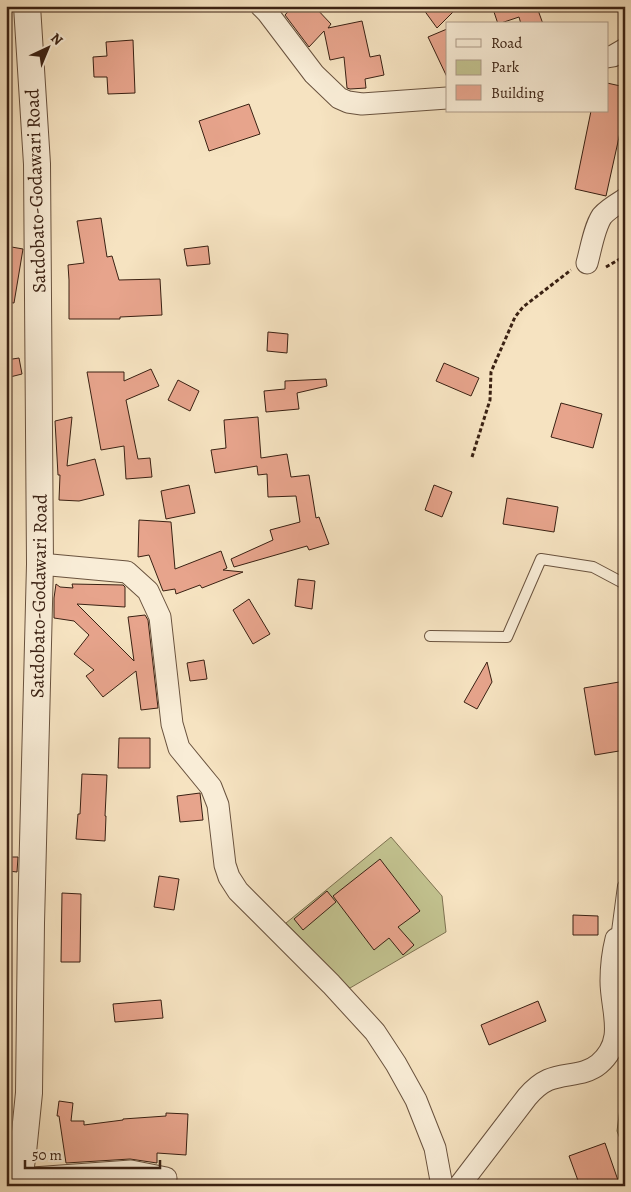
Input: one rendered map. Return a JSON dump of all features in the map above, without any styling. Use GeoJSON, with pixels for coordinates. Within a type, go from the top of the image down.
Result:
{"type":"FeatureCollection","features":[{"type":"Feature","properties":{"kind":"street","name":"Satdobato-Godawari Road"},"geometry":{"type":"LineString","coordinates":[[19,1182],[15,1151],[29,1093],[30,1075],[40,564],[37,164],[26,6]]}},
{"type":"Feature","properties":{"kind":"street"},"geometry":{"type":"LineString","coordinates":[[261,6],[314,74],[334,94],[348,102],[362,104],[446,98]]}},
{"type":"Feature","properties":{"kind":"street"},"geometry":{"type":"LineString","coordinates":[[608,57],[625,49]]}},
{"type":"Feature","properties":{"kind":"street"},"geometry":{"type":"LineString","coordinates":[[587,263],[601,218],[608,210],[625,199]]}},
{"type":"Feature","properties":{"kind":"street"},"geometry":{"type":"LineString","coordinates":[[40,564],[127,572],[148,591],[160,617],[172,724],[180,748],[211,787],[218,805],[225,865],[229,877],[238,891],[331,984],[375,1032],[416,1100],[435,1148],[442,1186]]}},
{"type":"Feature","properties":{"kind":"street"},"geometry":{"type":"LineString","coordinates":[[459,1186],[537,1086],[549,1080],[588,1070],[599,1064],[608,1053],[615,1038],[616,1020],[611,981],[614,946],[620,938]]}},
{"type":"Feature","properties":{"kind":"street"},"geometry":{"type":"LineString","coordinates":[[19,1182],[131,1170],[166,1178],[166,1186]]}},
{"type":"Feature","properties":{"kind":"lane"},"geometry":{"type":"LineString","coordinates":[[430,636],[507,637],[542,559],[593,567],[625,584]]}},
{"type":"Feature","properties":{"kind":"lane"},"geometry":{"type":"LineString","coordinates":[[620,938],[623,886],[625,883]]}},
{"type":"Feature","properties":{"kind":"path"},"geometry":{"type":"LineString","coordinates":[[472,457],[490,400],[491,372],[515,317],[523,307],[575,267],[587,263]]}},
{"type":"Feature","properties":{"kind":"green space"},"geometry":{"type":"Polygon","coordinates":[[[391,837],[442,896],[446,932],[350,988],[286,923],[391,837]]]}},
{"type":"Feature","properties":{"kind":"green space"},"geometry":{"type":"Polygon","coordinates":[[[625,1070],[625,1152],[617,1131],[625,1070]]]}},
{"type":"Feature","properties":{"kind":"building"},"geometry":{"type":"Polygon","coordinates":[[[293,6],[314,6],[331,24],[328,28],[362,21],[370,57],[380,55],[384,75],[365,79],[366,88],[347,88],[344,57],[330,60],[324,31],[309,47],[285,15],[293,6]]]}},
{"type":"Feature","properties":{"kind":"building"},"geometry":{"type":"Polygon","coordinates":[[[421,6],[459,6],[437,28],[421,6]]]}},
{"type":"Feature","properties":{"kind":"building"},"geometry":{"type":"Polygon","coordinates":[[[501,6],[543,6],[543,8],[538,10],[542,22],[520,22],[519,17],[497,22],[493,9],[501,6]]]}},
{"type":"Feature","properties":{"kind":"building"},"geometry":{"type":"Polygon","coordinates":[[[446,29],[446,75],[428,37],[446,29]]]}},
{"type":"Feature","properties":{"kind":"building"},"geometry":{"type":"Polygon","coordinates":[[[133,40],[135,93],[108,94],[107,77],[94,77],[93,57],[107,56],[106,42],[133,40]]]}},
{"type":"Feature","properties":{"kind":"building"},"geometry":{"type":"Polygon","coordinates":[[[608,83],[625,87],[625,110],[606,196],[575,189],[591,112],[608,112],[608,83]]]}},
{"type":"Feature","properties":{"kind":"building"},"geometry":{"type":"Polygon","coordinates":[[[249,104],[260,134],[209,151],[199,121],[249,104]]]}},
{"type":"Feature","properties":{"kind":"building"},"geometry":{"type":"Polygon","coordinates":[[[101,218],[107,257],[112,256],[119,280],[160,279],[162,315],[120,317],[120,319],[69,319],[68,265],[84,263],[77,221],[101,218]]]}},
{"type":"Feature","properties":{"kind":"building"},"geometry":{"type":"Polygon","coordinates":[[[6,246],[23,249],[14,303],[6,302],[6,246]]]}},
{"type":"Feature","properties":{"kind":"building"},"geometry":{"type":"Polygon","coordinates":[[[208,246],[210,264],[187,266],[184,249],[208,246]]]}},
{"type":"Feature","properties":{"kind":"building"},"geometry":{"type":"Polygon","coordinates":[[[268,332],[288,334],[287,353],[267,351],[268,332]]]}},
{"type":"Feature","properties":{"kind":"building"},"geometry":{"type":"Polygon","coordinates":[[[19,358],[22,374],[6,378],[6,360],[19,358]]]}},
{"type":"Feature","properties":{"kind":"building"},"geometry":{"type":"Polygon","coordinates":[[[444,363],[479,378],[471,396],[436,381],[444,363]]]}},
{"type":"Feature","properties":{"kind":"building"},"geometry":{"type":"Polygon","coordinates":[[[151,369],[159,386],[126,400],[138,459],[150,458],[152,477],[126,479],[124,446],[101,450],[87,372],[124,372],[124,381],[151,369]]]}},
{"type":"Feature","properties":{"kind":"building"},"geometry":{"type":"Polygon","coordinates":[[[326,379],[327,386],[297,393],[299,409],[266,412],[264,391],[285,389],[285,381],[326,379]]]}},
{"type":"Feature","properties":{"kind":"building"},"geometry":{"type":"Polygon","coordinates":[[[178,380],[199,391],[190,411],[168,400],[178,380]]]}},
{"type":"Feature","properties":{"kind":"building"},"geometry":{"type":"Polygon","coordinates":[[[561,403],[602,414],[593,448],[551,437],[561,403]]]}},
{"type":"Feature","properties":{"kind":"building"},"geometry":{"type":"Polygon","coordinates":[[[72,417],[67,466],[95,459],[104,495],[79,501],[59,500],[60,475],[58,475],[55,421],[72,417]]]}},
{"type":"Feature","properties":{"kind":"building"},"geometry":{"type":"Polygon","coordinates":[[[258,417],[261,458],[287,454],[291,477],[309,475],[316,518],[319,517],[329,544],[309,550],[307,546],[234,567],[231,559],[273,540],[270,530],[300,522],[296,496],[268,497],[267,474],[258,475],[257,466],[215,473],[211,450],[226,448],[224,420],[258,417]]]}},
{"type":"Feature","properties":{"kind":"building"},"geometry":{"type":"Polygon","coordinates":[[[189,485],[195,513],[166,519],[161,491],[189,485]]]}},
{"type":"Feature","properties":{"kind":"building"},"geometry":{"type":"Polygon","coordinates":[[[434,485],[452,492],[442,517],[425,510],[434,485]]]}},
{"type":"Feature","properties":{"kind":"building"},"geometry":{"type":"Polygon","coordinates":[[[507,498],[558,507],[554,532],[503,524],[507,498]]]}},
{"type":"Feature","properties":{"kind":"building"},"geometry":{"type":"Polygon","coordinates":[[[139,520],[171,522],[175,569],[221,551],[227,568],[223,570],[243,572],[202,588],[200,585],[176,594],[175,589],[163,591],[149,555],[138,557],[139,520]]]}},
{"type":"Feature","properties":{"kind":"building"},"geometry":{"type":"Polygon","coordinates":[[[298,579],[315,581],[312,609],[295,606],[298,579]]]}},
{"type":"Feature","properties":{"kind":"building"},"geometry":{"type":"Polygon","coordinates":[[[56,584],[60,587],[73,588],[72,584],[123,585],[125,587],[125,607],[77,604],[134,661],[128,617],[145,615],[148,620],[158,708],[141,710],[136,671],[103,697],[86,676],[94,670],[74,654],[89,635],[74,621],[54,618],[56,584]]]}},
{"type":"Feature","properties":{"kind":"building"},"geometry":{"type":"Polygon","coordinates":[[[249,599],[270,634],[253,644],[233,610],[249,599]]]}},
{"type":"Feature","properties":{"kind":"building"},"geometry":{"type":"Polygon","coordinates":[[[204,660],[207,679],[190,681],[187,663],[204,660]]]}},
{"type":"Feature","properties":{"kind":"building"},"geometry":{"type":"Polygon","coordinates":[[[487,662],[492,682],[477,709],[464,702],[487,662]]]}},
{"type":"Feature","properties":{"kind":"building"},"geometry":{"type":"Polygon","coordinates":[[[625,681],[625,750],[595,755],[584,688],[625,681]]]}},
{"type":"Feature","properties":{"kind":"building"},"geometry":{"type":"Polygon","coordinates":[[[119,738],[150,738],[150,768],[118,768],[119,738]]]}},
{"type":"Feature","properties":{"kind":"building"},"geometry":{"type":"Polygon","coordinates":[[[82,774],[107,775],[105,841],[76,839],[78,814],[80,814],[82,774]]]}},
{"type":"Feature","properties":{"kind":"building"},"geometry":{"type":"Polygon","coordinates":[[[200,793],[203,820],[180,822],[177,796],[200,793]]]}},
{"type":"Feature","properties":{"kind":"building"},"geometry":{"type":"Polygon","coordinates":[[[9,857],[18,857],[17,872],[8,871],[9,857]]]}},
{"type":"Feature","properties":{"kind":"building"},"geometry":{"type":"Polygon","coordinates":[[[380,859],[420,911],[398,927],[414,945],[403,955],[389,938],[374,950],[333,896],[380,859]]]}},
{"type":"Feature","properties":{"kind":"building"},"geometry":{"type":"Polygon","coordinates":[[[159,876],[179,879],[174,910],[154,907],[159,876]]]}},
{"type":"Feature","properties":{"kind":"building"},"geometry":{"type":"Polygon","coordinates":[[[327,891],[336,902],[303,930],[294,919],[327,891]]]}},
{"type":"Feature","properties":{"kind":"building"},"geometry":{"type":"Polygon","coordinates":[[[62,893],[81,894],[80,962],[61,962],[62,893]]]}},
{"type":"Feature","properties":{"kind":"building"},"geometry":{"type":"Polygon","coordinates":[[[573,915],[598,916],[598,935],[573,935],[573,915]]]}},
{"type":"Feature","properties":{"kind":"building"},"geometry":{"type":"Polygon","coordinates":[[[161,1000],[163,1018],[115,1022],[113,1004],[161,1000]]]}},
{"type":"Feature","properties":{"kind":"building"},"geometry":{"type":"Polygon","coordinates":[[[538,1001],[546,1021],[489,1045],[481,1025],[538,1001]]]}},
{"type":"Feature","properties":{"kind":"building"},"geometry":{"type":"Polygon","coordinates":[[[59,1101],[73,1103],[71,1121],[84,1121],[84,1125],[123,1119],[166,1116],[166,1113],[188,1114],[186,1155],[157,1153],[157,1163],[130,1159],[66,1163],[59,1116],[57,1116],[59,1101]]]}},
{"type":"Feature","properties":{"kind":"building"},"geometry":{"type":"Polygon","coordinates":[[[605,1143],[620,1186],[580,1186],[569,1156],[605,1143]]]}}]}
